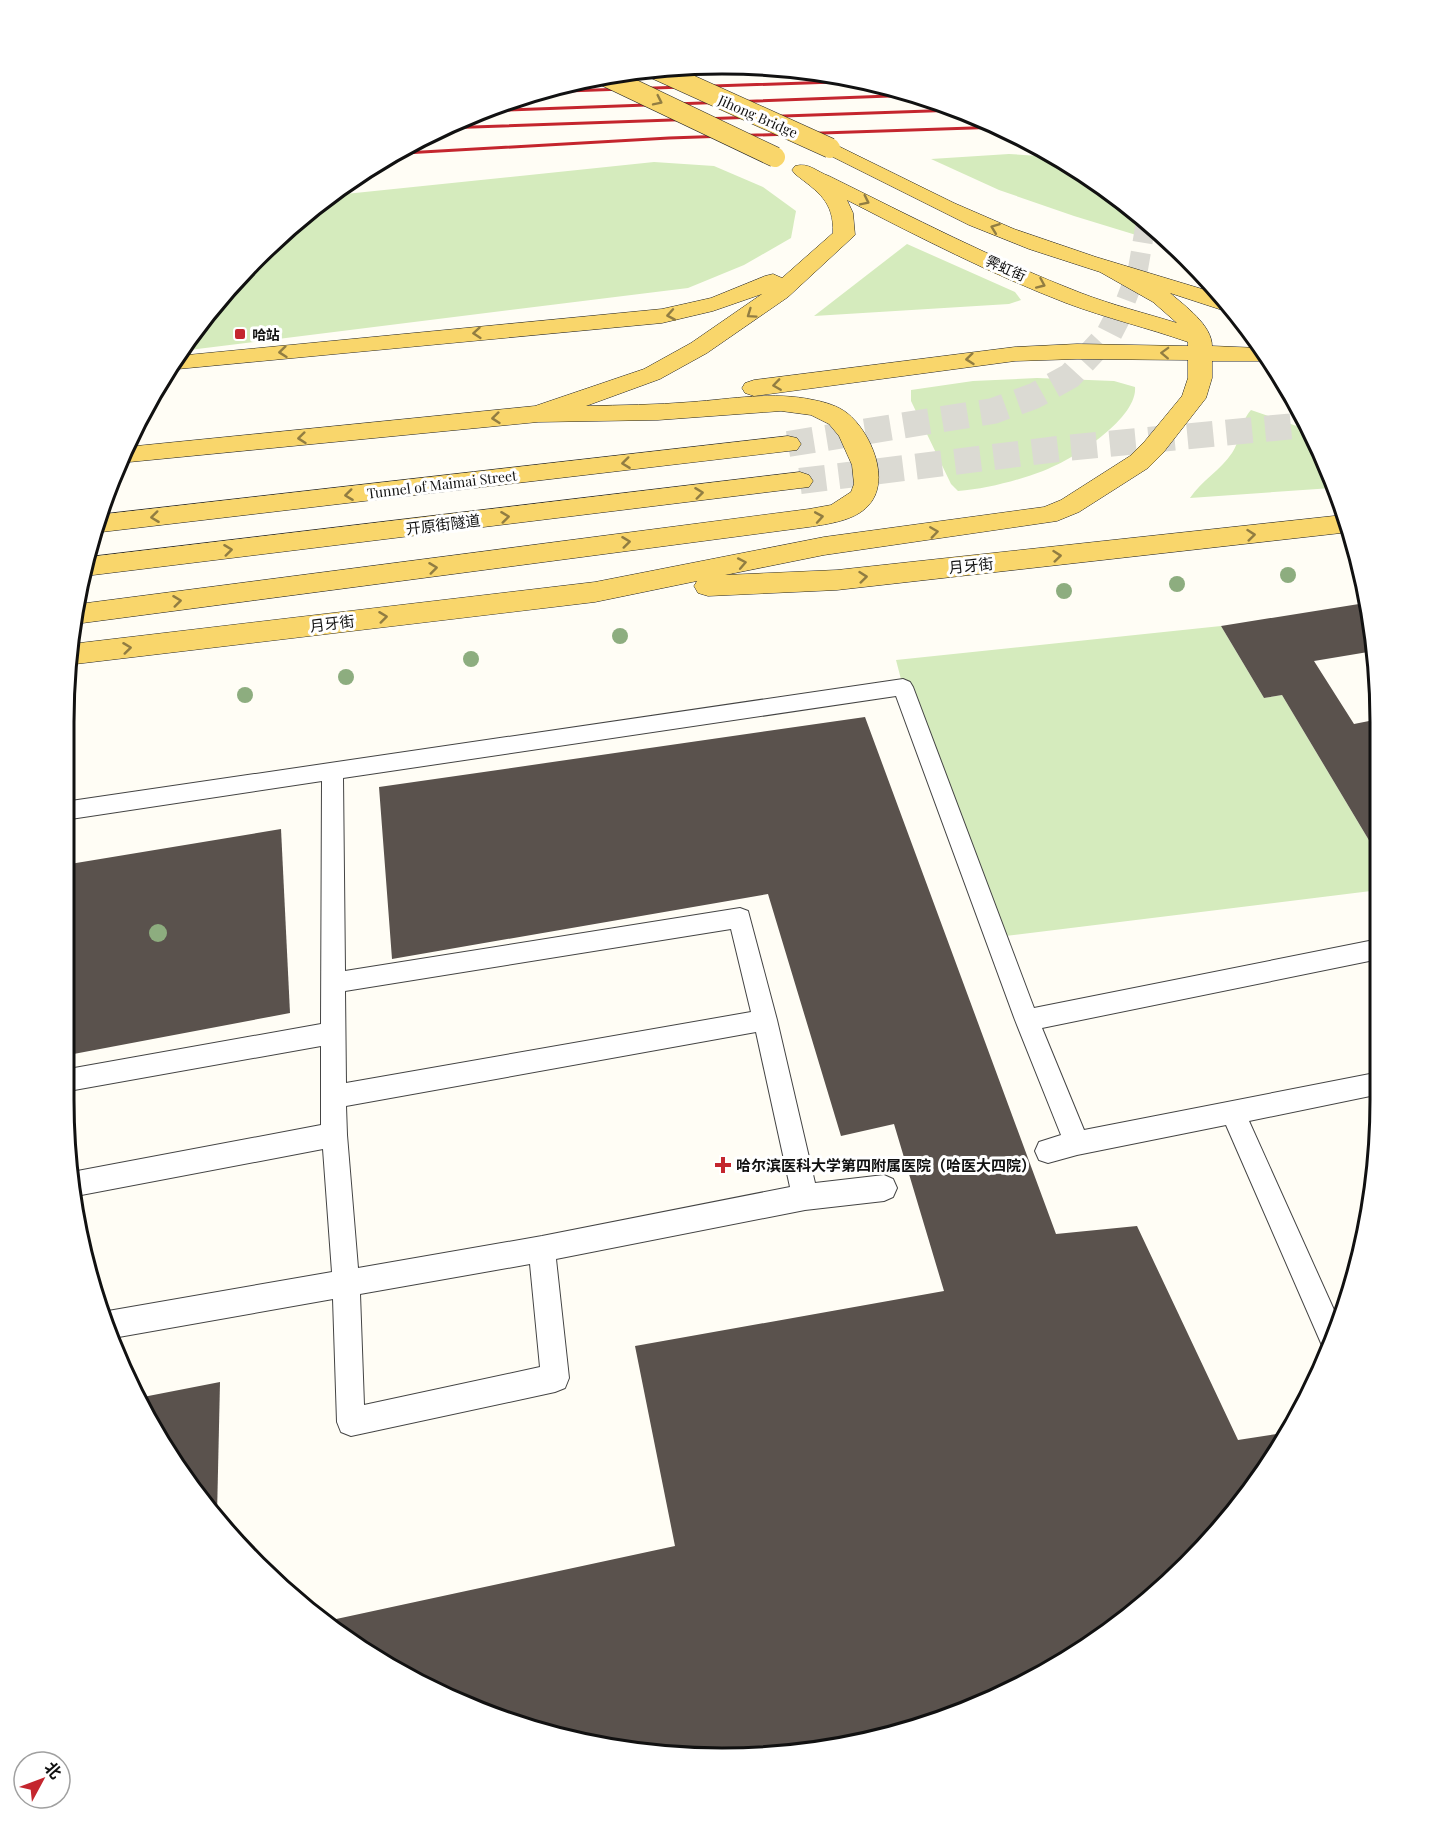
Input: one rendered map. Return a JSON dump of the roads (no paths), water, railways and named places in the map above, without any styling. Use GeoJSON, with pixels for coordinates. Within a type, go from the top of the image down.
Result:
{"type":"FeatureCollection","features":[{"type":"Feature","properties":{"kind":"main road","name":"Jihong Bridge"},"geometry":{"type":"LineString","coordinates":[[670,76],[830,148],[981,222],[1067,255],[1107,267]]}},
{"type":"Feature","properties":{"kind":"main road","name":"Jihong Bridge"},"geometry":{"type":"LineString","coordinates":[[618,82],[775,157]]}},
{"type":"Feature","properties":{"kind":"main road","name":"霁虹街"},"geometry":{"type":"LineString","coordinates":[[775,157],[961,248],[1072,297],[1200,346]]}},
{"type":"Feature","properties":{"kind":"main road"},"geometry":{"type":"LineString","coordinates":[[538,414],[652,374],[699,348],[780,292],[844,235],[843,212],[837,199],[802,170]]}},
{"type":"Feature","properties":{"kind":"main road"},"geometry":{"type":"LineString","coordinates":[[182,363],[662,316],[706,308],[742,296],[822,254]]}},
{"type":"Feature","properties":{"kind":"main road"},"geometry":{"type":"LineString","coordinates":[[1107,267],[1214,300]]}},
{"type":"Feature","properties":{"kind":"main road"},"geometry":{"type":"LineString","coordinates":[[1107,267],[1161,297],[1185,318],[1200,346]]}},
{"type":"Feature","properties":{"kind":"main road"},"geometry":{"type":"LineString","coordinates":[[131,455],[538,414],[1015,354],[1200,346],[1256,355]]}},
{"type":"Feature","properties":{"kind":"main road","name":"月牙街"},"geometry":{"type":"LineString","coordinates":[[595,592],[824,546],[1048,515],[1070,506],[1119,476],[1154,447],[1194,398],[1200,378],[1200,346]]}},
{"type":"Feature","properties":{"kind":"main road"},"geometry":{"type":"LineString","coordinates":[[83,613],[809,518],[846,509],[866,491],[869,478],[853,437],[840,420],[825,411],[810,406],[776,404],[673,411],[538,414]]}},
{"type":"Feature","properties":{"kind":"main road","name":"Tunnel of Maimai Street"},"geometry":{"type":"LineString","coordinates":[[105,523],[788,444]]}},
{"type":"Feature","properties":{"kind":"main road","name":"开原街隧道"},"geometry":{"type":"LineString","coordinates":[[93,566],[800,481]]}},
{"type":"Feature","properties":{"kind":"main road","name":"月牙街"},"geometry":{"type":"LineString","coordinates":[[77,654],[595,592],[837,580],[1338,525]]}},
{"type":"Feature","properties":{"kind":"lane"},"geometry":{"type":"LineString","coordinates":[[74,810],[903,687],[1028,1020],[1077,1143]]}},
{"type":"Feature","properties":{"kind":"lane"},"geometry":{"type":"LineString","coordinates":[[332,771],[334,1135],[346,1283],[351,1422],[555,1378],[542,1249]]}},
{"type":"Feature","properties":{"kind":"lane"},"geometry":{"type":"LineString","coordinates":[[333,983],[740,918],[805,1197]]}},
{"type":"Feature","properties":{"kind":"lane"},"geometry":{"type":"LineString","coordinates":[[1028,1020],[1370,951]]}},
{"type":"Feature","properties":{"kind":"lane"},"geometry":{"type":"LineString","coordinates":[[335,1096],[765,1020]]}},
{"type":"Feature","properties":{"kind":"lane"},"geometry":{"type":"LineString","coordinates":[[74,1079],[335,1033]]}},
{"type":"Feature","properties":{"kind":"lane"},"geometry":{"type":"LineString","coordinates":[[1048,1151],[1077,1143],[1370,1085]]}},
{"type":"Feature","properties":{"kind":"lane"},"geometry":{"type":"LineString","coordinates":[[1233,1112],[1328,1327]]}},
{"type":"Feature","properties":{"kind":"lane"},"geometry":{"type":"LineString","coordinates":[[79,1183],[334,1135]]}},
{"type":"Feature","properties":{"kind":"lane"},"geometry":{"type":"LineString","coordinates":[[114,1324],[542,1249],[805,1197],[884,1188]]}},
{"type":"Feature","properties":{"kind":"tunnel"},"geometry":{"type":"LineString","coordinates":[[1126,300],[1138,269],[1145,230]]}},
{"type":"Feature","properties":{"kind":"tunnel"},"geometry":{"type":"LineString","coordinates":[[788,444],[993,411],[1034,396],[1070,376],[1109,334],[1127,299]]}},
{"type":"Feature","properties":{"kind":"tunnel"},"geometry":{"type":"LineString","coordinates":[[800,481],[1066,448],[1298,426]]}},
{"type":"Feature","properties":{"kind":"railway"},"geometry":{"type":"LineString","coordinates":[[576,91],[826,82]]}},
{"type":"Feature","properties":{"kind":"railway"},"geometry":{"type":"LineString","coordinates":[[508,110],[889,96]]}},
{"type":"Feature","properties":{"kind":"railway"},"geometry":{"type":"LineString","coordinates":[[464,127],[937,111]]}},
{"type":"Feature","properties":{"kind":"railway"},"geometry":{"type":"LineString","coordinates":[[412,153],[669,138],[980,128]]}},
{"type":"Feature","properties":{"kind":"place","name":"哈站"},"geometry":{"type":"Point","coordinates":[240,334]}},
{"type":"Feature","properties":{"kind":"place","name":"哈尔滨医科大学第四附属医院（哈医大四院）"},"geometry":{"type":"Point","coordinates":[723,1165]}}]}
